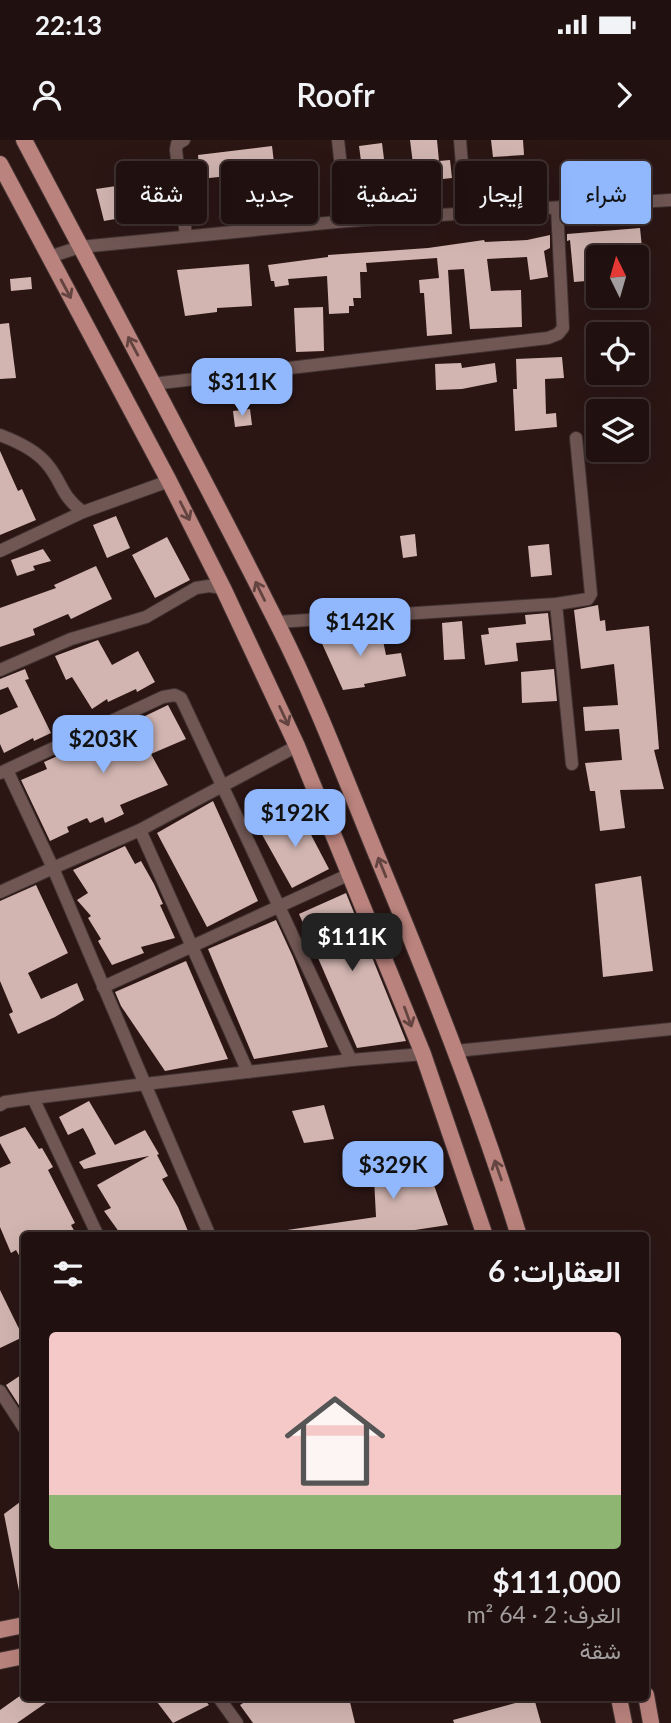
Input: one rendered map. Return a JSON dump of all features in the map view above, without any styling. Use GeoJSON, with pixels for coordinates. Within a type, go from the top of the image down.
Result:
{"type":"FeatureCollection","features":[{"type":"Feature","properties":{"kind":"main road"},"geometry":{"type":"LineString","coordinates":[[24,140],[198,466],[277,622],[332,746],[456,1051],[518,1232]]}},
{"type":"Feature","properties":{"kind":"main road"},"geometry":{"type":"LineString","coordinates":[[0,164],[169,481],[297,746],[424,1054],[484,1232]]}},
{"type":"Feature","properties":{"kind":"main road"},"geometry":{"type":"LineString","coordinates":[[0,1630],[21,1626]]}},
{"type":"Feature","properties":{"kind":"main road"},"geometry":{"type":"LineString","coordinates":[[0,1661],[21,1658]]}},
{"type":"Feature","properties":{"kind":"main road"},"geometry":{"type":"LineString","coordinates":[[620,1701],[624,1723]]}},
{"type":"Feature","properties":{"kind":"main road"},"geometry":{"type":"LineString","coordinates":[[647,1701],[652,1723]]}},
{"type":"Feature","properties":{"kind":"street"},"geometry":{"type":"LineString","coordinates":[[184,140],[177,144],[176,150],[186,236]]}},
{"type":"Feature","properties":{"kind":"street"},"geometry":{"type":"LineString","coordinates":[[338,140],[340,161]]}},
{"type":"Feature","properties":{"kind":"street"},"geometry":{"type":"LineString","coordinates":[[460,140],[462,161]]}},
{"type":"Feature","properties":{"kind":"street"},"geometry":{"type":"LineString","coordinates":[[547,209],[671,200]]}},
{"type":"Feature","properties":{"kind":"street"},"geometry":{"type":"LineString","coordinates":[[152,384],[548,338],[558,334],[563,328],[557,208]]}},
{"type":"Feature","properties":{"kind":"street"},"geometry":{"type":"LineString","coordinates":[[49,257],[80,247],[332,222]]}},
{"type":"Feature","properties":{"kind":"street"},"geometry":{"type":"LineString","coordinates":[[277,622],[556,604],[587,599],[591,594],[576,438]]}},
{"type":"Feature","properties":{"kind":"street"},"geometry":{"type":"LineString","coordinates":[[4,440],[39,455],[48,465],[68,501],[83,512]]}},
{"type":"Feature","properties":{"kind":"street"},"geometry":{"type":"LineString","coordinates":[[0,551],[83,512],[169,481]]}},
{"type":"Feature","properties":{"kind":"street"},"geometry":{"type":"LineString","coordinates":[[0,670],[71,639],[146,617],[196,588],[223,588]]}},
{"type":"Feature","properties":{"kind":"street"},"geometry":{"type":"LineString","coordinates":[[556,604],[572,764]]}},
{"type":"Feature","properties":{"kind":"street"},"geometry":{"type":"LineString","coordinates":[[208,1232],[53,868],[4,771],[163,697],[175,695],[184,702],[351,1060]]}},
{"type":"Feature","properties":{"kind":"street"},"geometry":{"type":"LineString","coordinates":[[0,892],[139,830],[297,746]]}},
{"type":"Feature","properties":{"kind":"street"},"geometry":{"type":"LineString","coordinates":[[139,830],[248,1072]]}},
{"type":"Feature","properties":{"kind":"street"},"geometry":{"type":"LineString","coordinates":[[103,987],[350,874]]}},
{"type":"Feature","properties":{"kind":"street"},"geometry":{"type":"LineString","coordinates":[[456,1051],[671,1029]]}},
{"type":"Feature","properties":{"kind":"street"},"geometry":{"type":"LineString","coordinates":[[0,1105],[5,1102],[145,1084],[424,1054]]}},
{"type":"Feature","properties":{"kind":"street"},"geometry":{"type":"LineString","coordinates":[[33,1098],[95,1232]]}},
{"type":"Feature","properties":{"kind":"street"},"geometry":{"type":"LineString","coordinates":[[0,1391],[21,1423]]}},
{"type":"Feature","properties":{"kind":"street"},"geometry":{"type":"LineString","coordinates":[[221,1701],[237,1723]]}},
{"type":"Feature","properties":{"kind":"building"},"geometry":{"type":"Polygon","coordinates":[[[410,140],[437,140],[439,161],[413,161],[410,140]]]}},
{"type":"Feature","properties":{"kind":"building"},"geometry":{"type":"Polygon","coordinates":[[[491,140],[523,140],[524,155],[493,157],[491,140]]]}},
{"type":"Feature","properties":{"kind":"building"},"geometry":{"type":"Polygon","coordinates":[[[382,143],[384,159],[361,161],[359,146],[382,143]]]}},
{"type":"Feature","properties":{"kind":"building"},"geometry":{"type":"Polygon","coordinates":[[[272,146],[274,161],[221,161],[221,177],[207,178],[207,161],[198,161],[198,155],[272,146]]]}},
{"type":"Feature","properties":{"kind":"building"},"geometry":{"type":"Polygon","coordinates":[[[450,160],[452,178],[441,179],[439,161],[450,160]]]}},
{"type":"Feature","properties":{"kind":"building"},"geometry":{"type":"Polygon","coordinates":[[[116,186],[116,219],[104,221],[96,189],[116,186]]]}},
{"type":"Feature","properties":{"kind":"building"},"geometry":{"type":"Polygon","coordinates":[[[640,228],[642,245],[586,245],[586,281],[574,282],[570,240],[567,241],[567,234],[640,228]]]}},
{"type":"Feature","properties":{"kind":"building"},"geometry":{"type":"Polygon","coordinates":[[[550,235],[550,248],[544,251],[548,277],[530,280],[527,257],[487,259],[491,291],[521,290],[522,327],[470,329],[464,269],[448,270],[452,334],[427,336],[424,293],[420,293],[419,280],[439,278],[437,258],[366,263],[367,272],[360,272],[361,298],[353,298],[354,306],[349,306],[349,313],[329,314],[327,276],[288,279],[289,285],[275,287],[268,265],[328,255],[428,248],[484,240],[527,240],[550,235]]]}},
{"type":"Feature","properties":{"kind":"building"},"geometry":{"type":"Polygon","coordinates":[[[249,264],[252,306],[217,308],[217,312],[185,316],[177,270],[249,264]]]}},
{"type":"Feature","properties":{"kind":"building"},"geometry":{"type":"Polygon","coordinates":[[[31,277],[32,289],[11,291],[10,279],[31,277]]]}},
{"type":"Feature","properties":{"kind":"building"},"geometry":{"type":"Polygon","coordinates":[[[323,307],[324,351],[296,352],[294,308],[323,307]]]}},
{"type":"Feature","properties":{"kind":"building"},"geometry":{"type":"Polygon","coordinates":[[[9,323],[16,378],[0,379],[0,324],[9,323]]]}},
{"type":"Feature","properties":{"kind":"building"},"geometry":{"type":"Polygon","coordinates":[[[562,357],[564,378],[545,379],[546,414],[556,413],[557,427],[515,431],[513,389],[517,389],[516,359],[562,357]]]}},
{"type":"Feature","properties":{"kind":"building"},"geometry":{"type":"Polygon","coordinates":[[[461,363],[462,368],[495,363],[497,382],[462,389],[436,390],[435,364],[461,363]]]}},
{"type":"Feature","properties":{"kind":"building"},"geometry":{"type":"Polygon","coordinates":[[[250,409],[252,425],[235,427],[233,411],[250,409]]]}},
{"type":"Feature","properties":{"kind":"building"},"geometry":{"type":"Polygon","coordinates":[[[0,451],[18,491],[22,489],[36,520],[0,535],[0,451]]]}},
{"type":"Feature","properties":{"kind":"building"},"geometry":{"type":"Polygon","coordinates":[[[116,516],[130,548],[107,558],[93,525],[116,516]]]}},
{"type":"Feature","properties":{"kind":"building"},"geometry":{"type":"Polygon","coordinates":[[[415,534],[417,556],[403,558],[400,536],[415,534]]]}},
{"type":"Feature","properties":{"kind":"building"},"geometry":{"type":"Polygon","coordinates":[[[167,537],[190,580],[155,598],[132,555],[167,537]]]}},
{"type":"Feature","properties":{"kind":"building"},"geometry":{"type":"Polygon","coordinates":[[[549,544],[552,575],[531,577],[528,546],[549,544]]]}},
{"type":"Feature","properties":{"kind":"building"},"geometry":{"type":"Polygon","coordinates":[[[43,549],[51,561],[33,566],[35,570],[17,576],[11,560],[43,549]]]}},
{"type":"Feature","properties":{"kind":"building"},"geometry":{"type":"Polygon","coordinates":[[[96,566],[112,599],[71,619],[68,614],[33,629],[35,635],[0,647],[0,608],[56,588],[54,585],[96,566]]]}},
{"type":"Feature","properties":{"kind":"building"},"geometry":{"type":"Polygon","coordinates":[[[598,605],[600,621],[605,620],[606,631],[649,626],[659,749],[654,750],[664,789],[620,790],[625,828],[600,831],[595,791],[590,791],[585,763],[622,760],[619,729],[585,731],[583,707],[618,705],[614,664],[581,669],[574,610],[598,605]]]}},
{"type":"Feature","properties":{"kind":"building"},"geometry":{"type":"Polygon","coordinates":[[[548,613],[551,640],[516,643],[518,661],[485,665],[481,635],[489,634],[488,628],[526,624],[525,615],[548,613]]]}},
{"type":"Feature","properties":{"kind":"building"},"geometry":{"type":"Polygon","coordinates":[[[462,621],[465,659],[444,660],[442,623],[462,621]]]}},
{"type":"Feature","properties":{"kind":"building"},"geometry":{"type":"Polygon","coordinates":[[[340,627],[345,638],[381,631],[386,655],[401,653],[406,676],[343,690],[315,628],[340,627]]]}},
{"type":"Feature","properties":{"kind":"building"},"geometry":{"type":"Polygon","coordinates":[[[98,640],[112,665],[138,651],[155,682],[137,692],[136,689],[108,702],[107,699],[92,709],[72,677],[66,680],[55,656],[98,640]]]}},
{"type":"Feature","properties":{"kind":"building"},"geometry":{"type":"Polygon","coordinates":[[[25,669],[29,679],[25,680],[51,733],[34,741],[33,738],[4,753],[0,744],[0,715],[18,707],[8,687],[0,690],[0,679],[25,669]]]}},
{"type":"Feature","properties":{"kind":"building"},"geometry":{"type":"Polygon","coordinates":[[[554,669],[557,701],[522,703],[521,672],[554,669]]]}},
{"type":"Feature","properties":{"kind":"building"},"geometry":{"type":"Polygon","coordinates":[[[168,705],[186,739],[151,754],[168,785],[120,805],[124,814],[105,823],[103,817],[90,823],[87,818],[67,827],[69,832],[50,841],[21,780],[47,769],[44,762],[85,744],[87,749],[125,734],[122,727],[168,705]]]}},
{"type":"Feature","properties":{"kind":"building"},"geometry":{"type":"Polygon","coordinates":[[[213,801],[258,901],[207,927],[157,833],[213,801]]]}},
{"type":"Feature","properties":{"kind":"building"},"geometry":{"type":"Polygon","coordinates":[[[298,810],[329,869],[292,888],[260,831],[298,810]]]}},
{"type":"Feature","properties":{"kind":"building"},"geometry":{"type":"Polygon","coordinates":[[[125,846],[135,864],[141,861],[154,884],[175,938],[141,947],[144,953],[112,965],[88,918],[91,916],[77,900],[88,893],[73,870],[125,846]]]}},
{"type":"Feature","properties":{"kind":"building"},"geometry":{"type":"Polygon","coordinates":[[[641,876],[653,971],[603,977],[595,884],[641,876]]]}},
{"type":"Feature","properties":{"kind":"building"},"geometry":{"type":"Polygon","coordinates":[[[36,885],[68,953],[28,973],[41,999],[77,983],[84,1000],[18,1034],[9,1014],[13,1012],[0,981],[0,901],[36,885]]]}},
{"type":"Feature","properties":{"kind":"building"},"geometry":{"type":"Polygon","coordinates":[[[346,893],[406,1041],[357,1048],[299,914],[346,893]]]}},
{"type":"Feature","properties":{"kind":"building"},"geometry":{"type":"Polygon","coordinates":[[[276,920],[328,1047],[254,1059],[208,949],[276,920]]]}},
{"type":"Feature","properties":{"kind":"building"},"geometry":{"type":"Polygon","coordinates":[[[186,961],[228,1059],[165,1071],[121,1006],[115,992],[186,961]]]}},
{"type":"Feature","properties":{"kind":"building"},"geometry":{"type":"Polygon","coordinates":[[[89,1101],[115,1145],[145,1130],[168,1176],[162,1179],[188,1232],[119,1232],[104,1211],[111,1208],[97,1185],[149,1156],[84,1169],[79,1162],[96,1154],[89,1139],[83,1128],[68,1135],[59,1117],[89,1101]]]}},
{"type":"Feature","properties":{"kind":"building"},"geometry":{"type":"Polygon","coordinates":[[[324,1105],[334,1139],[304,1143],[292,1111],[324,1105]]]}},
{"type":"Feature","properties":{"kind":"building"},"geometry":{"type":"Polygon","coordinates":[[[25,1127],[53,1167],[48,1170],[75,1223],[71,1225],[75,1232],[21,1232],[21,1259],[16,1250],[11,1253],[0,1227],[0,1168],[11,1163],[0,1143],[0,1137],[25,1127]]]}},
{"type":"Feature","properties":{"kind":"building"},"geometry":{"type":"Polygon","coordinates":[[[421,1148],[448,1225],[402,1232],[287,1232],[376,1217],[373,1159],[421,1148]]]}},
{"type":"Feature","properties":{"kind":"building"},"geometry":{"type":"Polygon","coordinates":[[[0,1290],[21,1338],[0,1348],[0,1290]]]}},
{"type":"Feature","properties":{"kind":"building"},"geometry":{"type":"Polygon","coordinates":[[[21,1375],[21,1408],[6,1385],[21,1375]]]}},
{"type":"Feature","properties":{"kind":"building"},"geometry":{"type":"Polygon","coordinates":[[[21,1501],[21,1596],[20,1596],[4,1514],[21,1501]]]}},
{"type":"Feature","properties":{"kind":"building"},"geometry":{"type":"Polygon","coordinates":[[[21,1695],[21,1701],[49,1701],[17,1723],[0,1723],[0,1710],[21,1695]]]}},
{"type":"Feature","properties":{"kind":"building"},"geometry":{"type":"Polygon","coordinates":[[[156,1701],[206,1701],[209,1705],[173,1723],[156,1701]]]}},
{"type":"Feature","properties":{"kind":"building"},"geometry":{"type":"Polygon","coordinates":[[[246,1701],[350,1701],[355,1723],[253,1723],[240,1705],[246,1701]]]}},
{"type":"Feature","properties":{"kind":"building"},"geometry":{"type":"Polygon","coordinates":[[[523,1701],[535,1701],[541,1723],[454,1723],[453,1720],[523,1701]]]}}]}
